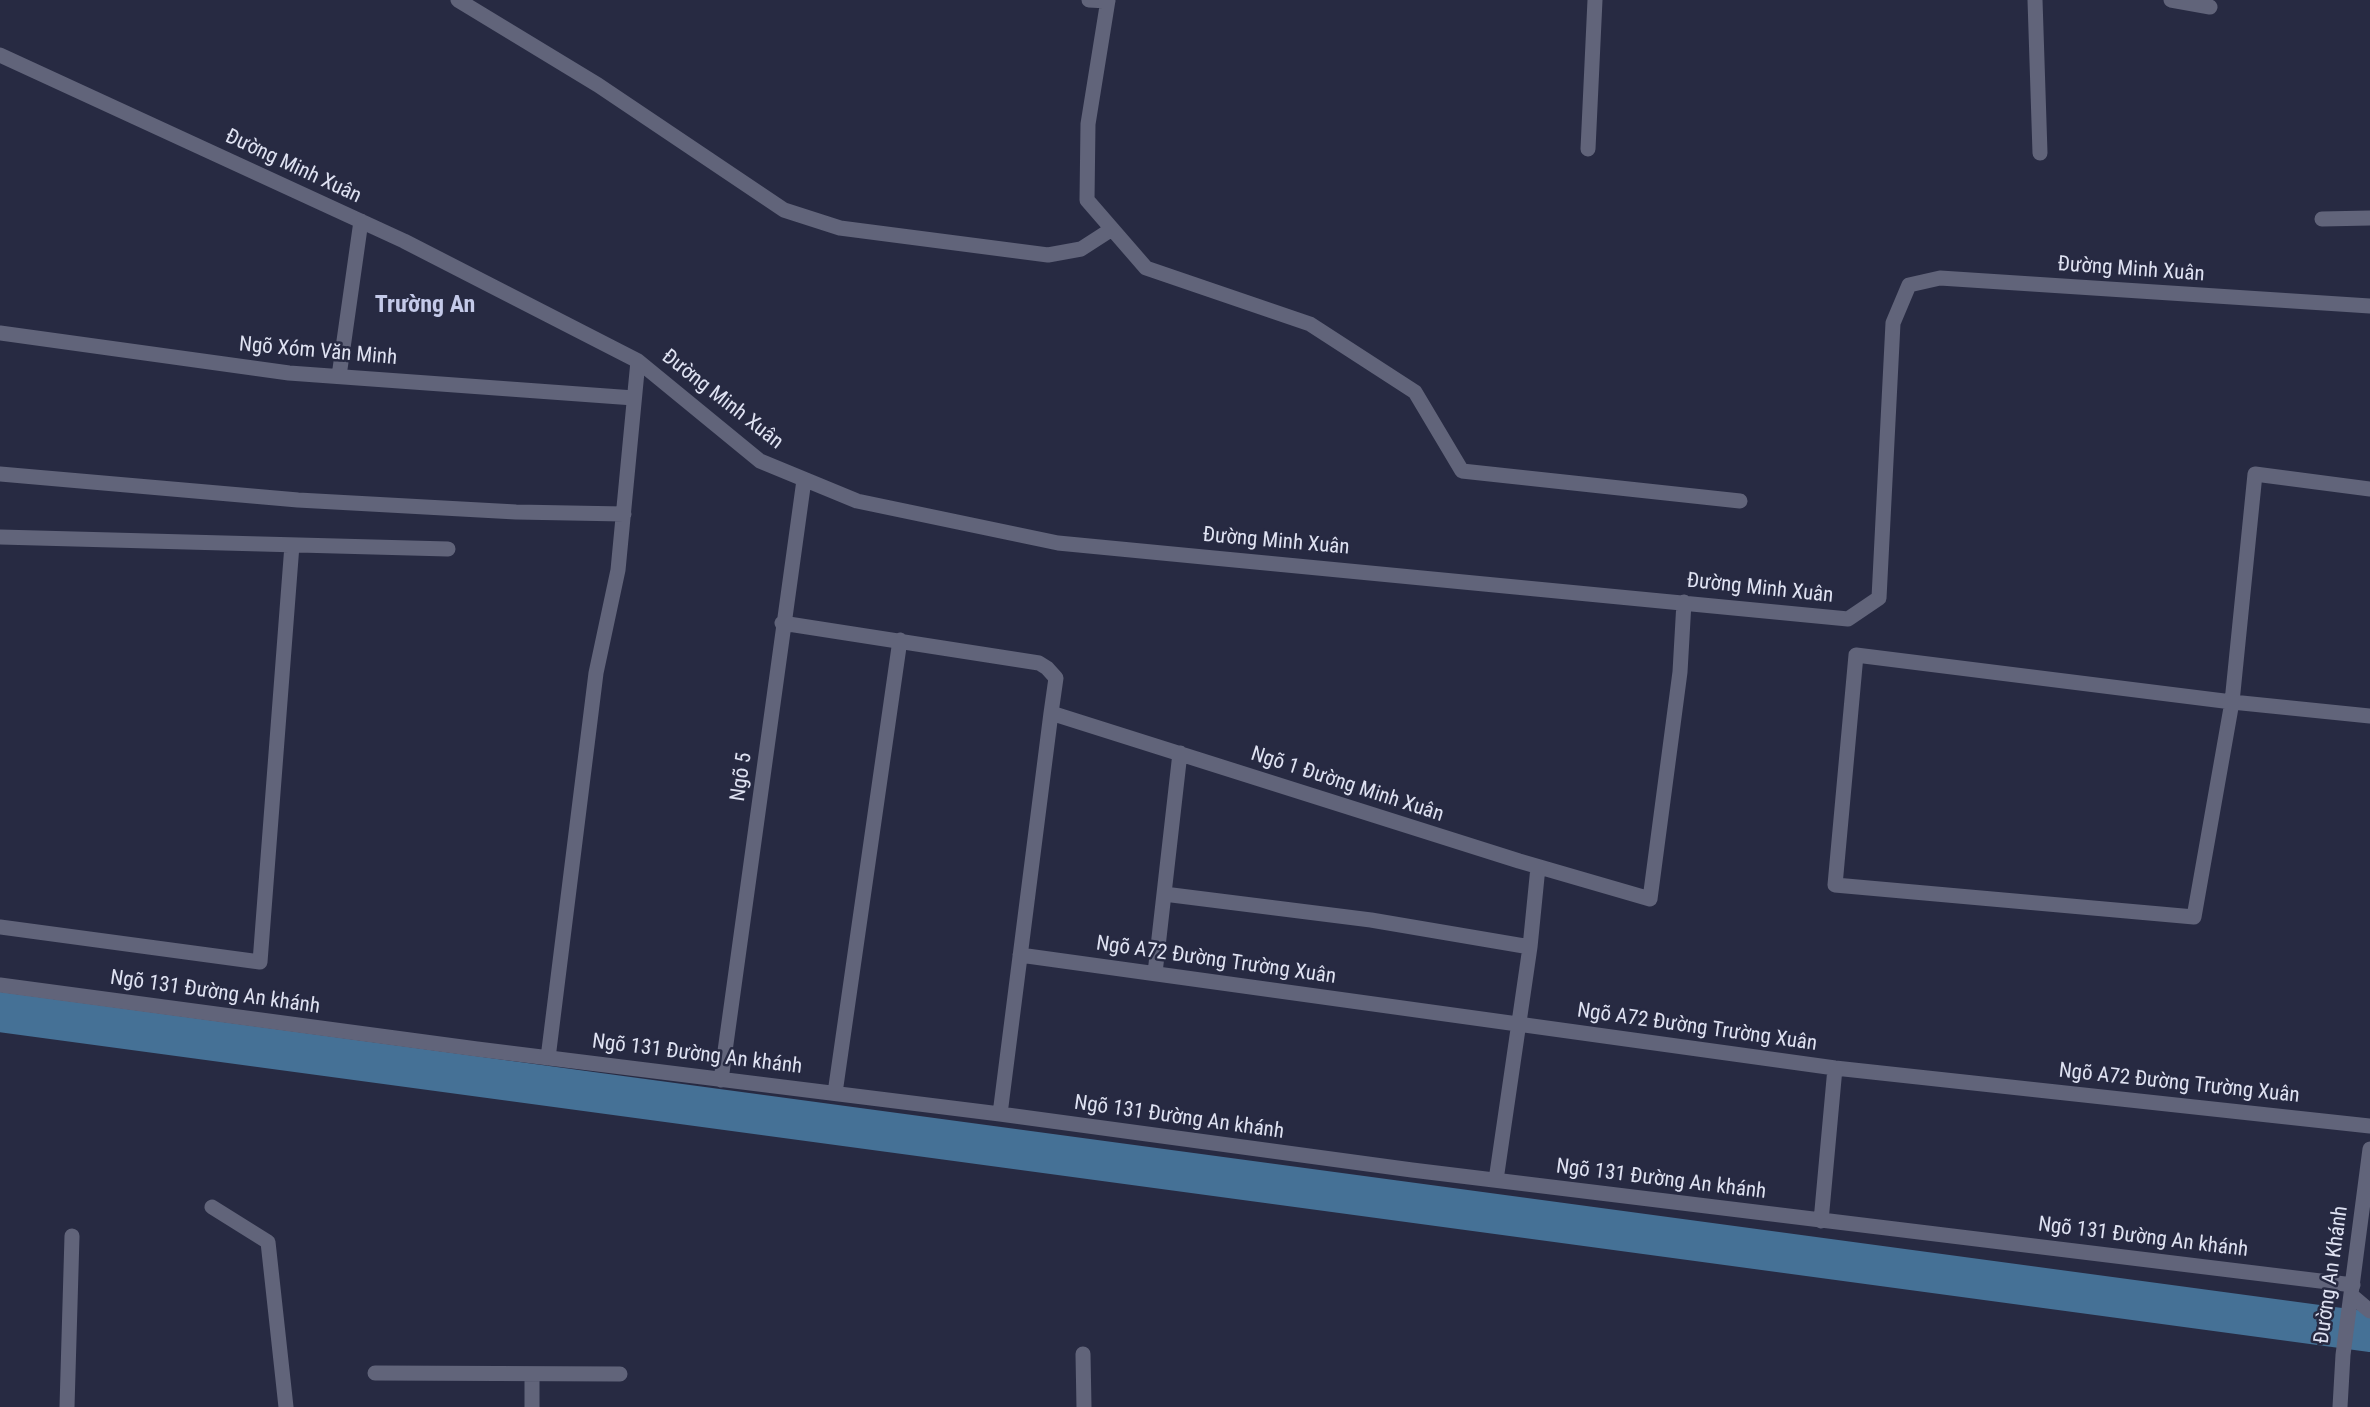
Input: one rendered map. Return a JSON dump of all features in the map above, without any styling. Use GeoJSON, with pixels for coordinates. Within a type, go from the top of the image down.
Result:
{"type":"FeatureCollection","features":[{"type":"Feature","properties":{"kind":"street"},"geometry":{"type":"LineString","coordinates":[[458,0],[597,86],[784,210],[840,228],[1048,255],[1082,249],[1112,229]]}},
{"type":"Feature","properties":{"kind":"street"},"geometry":{"type":"LineString","coordinates":[[1089,0],[1108,1],[1088,124],[1090,140],[1087,200],[1146,268],[1310,324],[1415,392],[1462,471],[1740,501]]}},
{"type":"Feature","properties":{"kind":"street"},"geometry":{"type":"LineString","coordinates":[[1588,149],[1595,0]]}},
{"type":"Feature","properties":{"kind":"street"},"geometry":{"type":"LineString","coordinates":[[2035,0],[2040,153]]}},
{"type":"Feature","properties":{"kind":"street"},"geometry":{"type":"LineString","coordinates":[[2172,0],[2210,7]]}},
{"type":"Feature","properties":{"kind":"street","name":"Đường Minh Xuân"},"geometry":{"type":"LineString","coordinates":[[0,55],[361,221],[638,361],[760,461],[857,501],[1058,543],[1848,619],[1879,598],[1893,323],[1910,285],[1940,278],[2370,306]]}},
{"type":"Feature","properties":{"kind":"street"},"geometry":{"type":"LineString","coordinates":[[2322,219],[2370,218]]}},
{"type":"Feature","properties":{"kind":"street"},"geometry":{"type":"LineString","coordinates":[[339,376],[361,221]]}},
{"type":"Feature","properties":{"kind":"street","name":"Ngõ Xóm Văn Minh"},"geometry":{"type":"LineString","coordinates":[[0,333],[289,373],[634,398]]}},
{"type":"Feature","properties":{"kind":"street"},"geometry":{"type":"LineString","coordinates":[[548,1058],[594,684],[618,570],[638,361]]}},
{"type":"Feature","properties":{"kind":"street"},"geometry":{"type":"LineString","coordinates":[[0,474],[370,504],[516,512],[624,514]]}},
{"type":"Feature","properties":{"kind":"street"},"geometry":{"type":"LineString","coordinates":[[2370,489],[2255,474],[2232,702],[2194,917],[1836,885],[1856,656],[2232,702],[2370,716]]}},
{"type":"Feature","properties":{"kind":"street","name":"Ngõ 5"},"geometry":{"type":"LineString","coordinates":[[721,1080],[782,623],[804,480]]}},
{"type":"Feature","properties":{"kind":"street"},"geometry":{"type":"LineString","coordinates":[[0,537],[448,549]]}},
{"type":"Feature","properties":{"kind":"street"},"geometry":{"type":"LineString","coordinates":[[0,927],[260,962],[292,545]]}},
{"type":"Feature","properties":{"kind":"street","name":"Ngõ 1 Đường Minh Xuân"},"geometry":{"type":"LineString","coordinates":[[1051,713],[1538,867],[1650,899],[1680,672],[1684,602]]}},
{"type":"Feature","properties":{"kind":"street"},"geometry":{"type":"LineString","coordinates":[[782,623],[1039,663],[1056,678],[1000,1114]]}},
{"type":"Feature","properties":{"kind":"street"},"geometry":{"type":"LineString","coordinates":[[835,1093],[900,640]]}},
{"type":"Feature","properties":{"kind":"street"},"geometry":{"type":"LineString","coordinates":[[1155,974],[1180,753]]}},
{"type":"Feature","properties":{"kind":"street"},"geometry":{"type":"LineString","coordinates":[[1496,1180],[1530,947],[1538,867]]}},
{"type":"Feature","properties":{"kind":"street"},"geometry":{"type":"LineString","coordinates":[[1164,894],[1371,920],[1530,947]]}},
{"type":"Feature","properties":{"kind":"street","name":"Ngõ A72 Đường Trường Xuân"},"geometry":{"type":"LineString","coordinates":[[1020,955],[1834,1068],[2370,1126]]}},
{"type":"Feature","properties":{"kind":"street","name":"Ngõ 131 Đường An khánh"},"geometry":{"type":"LineString","coordinates":[[0,985],[548,1058],[1000,1114],[1821,1221],[2352,1295]]}},
{"type":"Feature","properties":{"kind":"street"},"geometry":{"type":"LineString","coordinates":[[1821,1221],[1834,1068]]}},
{"type":"Feature","properties":{"kind":"street","name":"Đường An Khánh"},"geometry":{"type":"LineString","coordinates":[[2340,1407],[2343,1355],[2370,1149]]}},
{"type":"Feature","properties":{"kind":"street"},"geometry":{"type":"LineString","coordinates":[[212,1207],[268,1242],[286,1407]]}},
{"type":"Feature","properties":{"kind":"street"},"geometry":{"type":"LineString","coordinates":[[67,1407],[72,1236]]}},
{"type":"Feature","properties":{"kind":"street"},"geometry":{"type":"LineString","coordinates":[[2352,1295],[2370,1311]]}},
{"type":"Feature","properties":{"kind":"street"},"geometry":{"type":"LineString","coordinates":[[1083,1354],[1084,1407]]}},
{"type":"Feature","properties":{"kind":"street"},"geometry":{"type":"LineString","coordinates":[[375,1372],[620,1374]]}},
{"type":"Feature","properties":{"kind":"street"},"geometry":{"type":"LineString","coordinates":[[532,1374],[532,1407]]}},
{"type":"Feature","properties":{"kind":"waterway"},"geometry":{"type":"LineString","coordinates":[[0,1012],[2370,1332]]}},
{"type":"Feature","properties":{"kind":"district","name":"Trường An"},"geometry":{"type":"Point","coordinates":[425,306]}}]}
